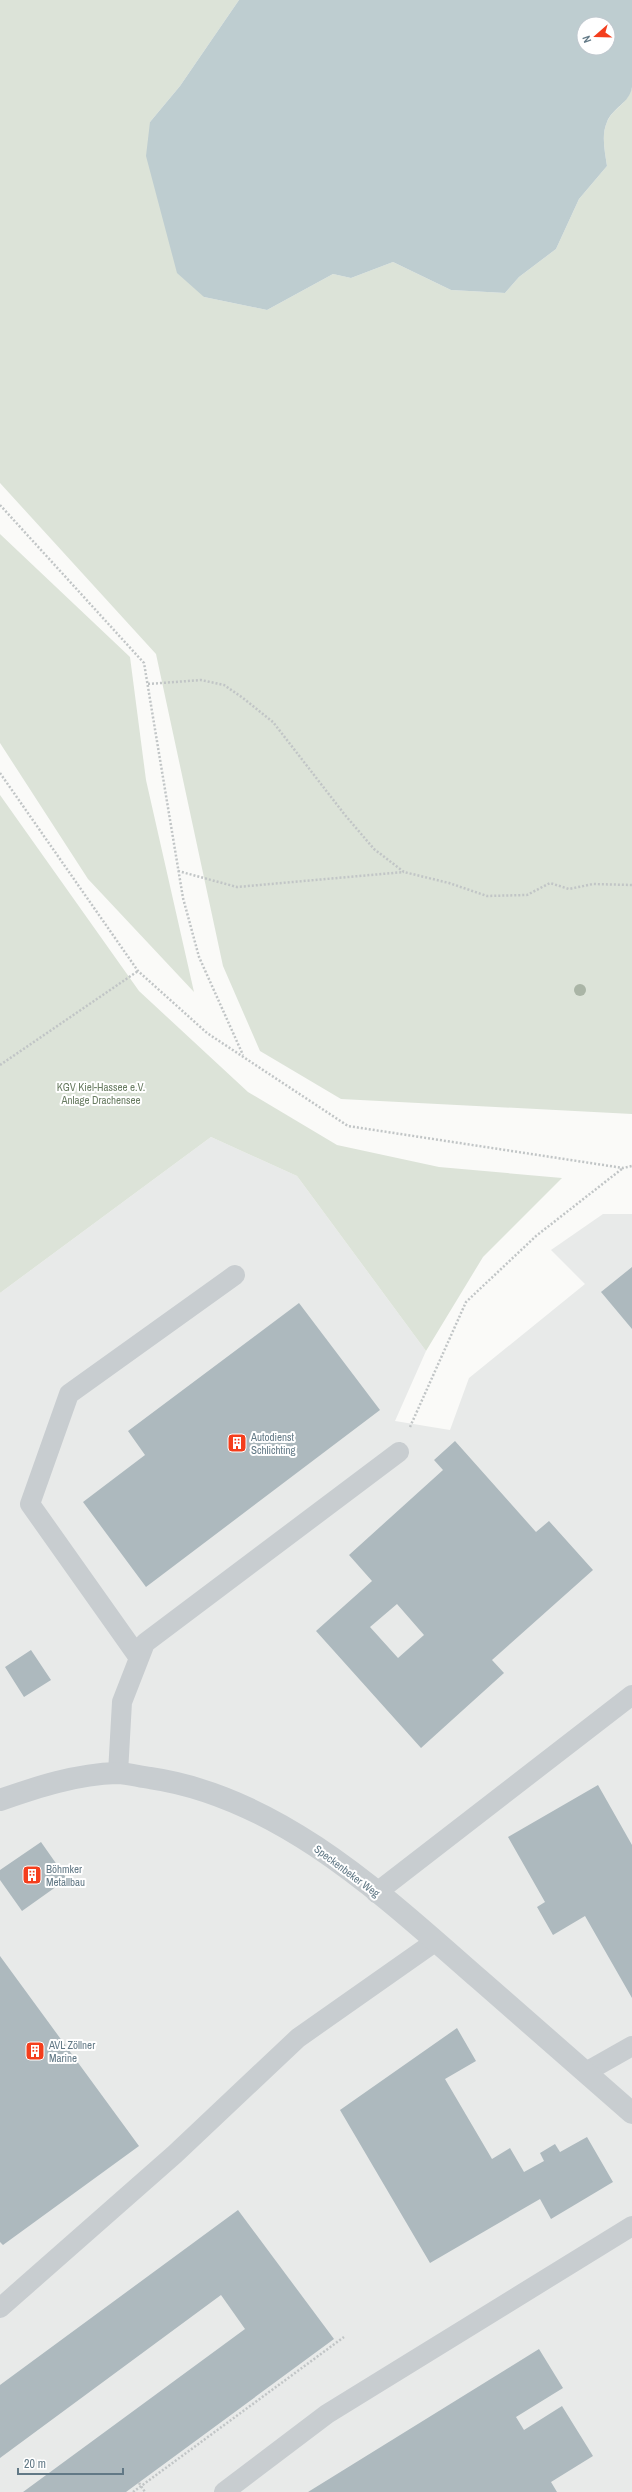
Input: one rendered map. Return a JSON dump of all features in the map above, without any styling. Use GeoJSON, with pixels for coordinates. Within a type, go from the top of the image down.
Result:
{"type":"FeatureCollection","features":[{"type":"Feature","properties":{"kind":"street","name":"Speckenbeker Weg"},"geometry":{"type":"LineString","coordinates":[[0,1800],[32,1788],[72,1779],[118,1773],[170,1781],[203,1790],[283,1826],[324,1852],[436,1941],[632,2113]]}},
{"type":"Feature","properties":{"kind":"lane"},"geometry":{"type":"LineString","coordinates":[[139,1658],[30,1504],[69,1394],[235,1275]]}},
{"type":"Feature","properties":{"kind":"lane"},"geometry":{"type":"LineString","coordinates":[[118,1773],[122,1702],[145,1643],[399,1452]]}},
{"type":"Feature","properties":{"kind":"lane"},"geometry":{"type":"LineString","coordinates":[[376,1893],[632,1695]]}},
{"type":"Feature","properties":{"kind":"lane"},"geometry":{"type":"LineString","coordinates":[[0,2308],[175,2154],[298,2038],[436,1941]]}},
{"type":"Feature","properties":{"kind":"lane"},"geometry":{"type":"LineString","coordinates":[[586,2072],[632,2046]]}},
{"type":"Feature","properties":{"kind":"lane"},"geometry":{"type":"LineString","coordinates":[[224,2492],[327,2414],[632,2226]]}},
{"type":"Feature","properties":{"kind":"path"},"geometry":{"type":"LineString","coordinates":[[0,505],[144,663],[183,898],[199,957],[243,1056]]}},
{"type":"Feature","properties":{"kind":"path"},"geometry":{"type":"LineString","coordinates":[[148,684],[201,680],[224,685],[243,698],[273,722],[345,815],[374,849],[404,872]]}},
{"type":"Feature","properties":{"kind":"path"},"geometry":{"type":"LineString","coordinates":[[0,773],[138,971],[207,1033],[348,1126],[623,1168],[632,1166]]}},
{"type":"Feature","properties":{"kind":"path"},"geometry":{"type":"LineString","coordinates":[[178,871],[237,888],[404,872],[449,883],[487,896],[527,895],[550,883],[568,889],[593,884],[632,885]]}},
{"type":"Feature","properties":{"kind":"path"},"geometry":{"type":"LineString","coordinates":[[0,1065],[138,971]]}},
{"type":"Feature","properties":{"kind":"path"},"geometry":{"type":"LineString","coordinates":[[399,1452],[466,1302],[536,1236],[623,1168]]}},
{"type":"Feature","properties":{"kind":"path"},"geometry":{"type":"LineString","coordinates":[[133,2492],[344,2337]]}},
{"type":"Feature","properties":{"kind":"path"},"geometry":{"type":"LineString","coordinates":[[139,2483],[144,2492]]}},
{"type":"Feature","properties":{"kind":"shaded area"},"geometry":{"type":"Polygon","coordinates":[[[239,0],[632,0],[632,87],[631,93],[609,117],[605,127],[604,144],[607,166],[579,199],[556,249],[519,277],[505,293],[451,290],[393,262],[351,278],[333,274],[267,310],[204,297],[177,273],[146,156],[150,122],[180,86],[239,0]]]}},
{"type":"Feature","properties":{"kind":"shaded area"},"geometry":{"type":"Polygon","coordinates":[[[211,1137],[297,1176],[426,1351],[395,1421],[450,1430],[469,1378],[585,1284],[551,1250],[603,1214],[632,1214],[632,2492],[0,2492],[0,1293],[211,1137]]]}},
{"type":"Feature","properties":{"kind":"green space"},"geometry":{"type":"Polygon","coordinates":[[[0,0],[239,0],[180,86],[150,122],[204,297],[267,310],[333,274],[351,278],[393,262],[451,290],[505,293],[519,277],[556,249],[579,199],[607,166],[604,144],[605,127],[609,117],[628,97],[632,87],[632,1114],[341,1099],[260,1051],[223,966],[156,654],[0,483],[0,0]]]}},
{"type":"Feature","properties":{"kind":"green space"},"geometry":{"type":"Polygon","coordinates":[[[0,534],[130,657],[146,780],[194,992],[88,879],[0,743],[0,534]]]}},
{"type":"Feature","properties":{"kind":"green space","name":"KGV Kiel-Hassee e.V. Anlage Drachensee"},"geometry":{"type":"Polygon","coordinates":[[[0,795],[139,991],[248,1092],[337,1145],[439,1167],[562,1178],[483,1257],[426,1351],[297,1176],[211,1137],[0,1293],[0,795]]]}},
{"type":"Feature","properties":{"kind":"building"},"geometry":{"type":"Polygon","coordinates":[[[632,1267],[632,1329],[601,1292],[632,1267]]]}},
{"type":"Feature","properties":{"kind":"building","name":"Autodienst Schlichting"},"geometry":{"type":"Polygon","coordinates":[[[299,1303],[380,1410],[146,1587],[83,1502],[145,1455],[128,1431],[299,1303]]]}},
{"type":"Feature","properties":{"kind":"building"},"geometry":{"type":"Polygon","coordinates":[[[455,1441],[536,1532],[549,1521],[593,1570],[492,1660],[504,1673],[421,1748],[316,1631],[372,1581],[349,1555],[443,1470],[434,1460],[455,1441]],[[397,1604],[370,1627],[398,1658],[424,1635],[397,1604]]]}},
{"type":"Feature","properties":{"kind":"building"},"geometry":{"type":"Polygon","coordinates":[[[31,1650],[51,1680],[24,1697],[5,1667],[31,1650]]]}},
{"type":"Feature","properties":{"kind":"building"},"geometry":{"type":"Polygon","coordinates":[[[598,1785],[632,1845],[632,1998],[585,1916],[553,1935],[537,1907],[545,1902],[508,1837],[598,1785]]]}},
{"type":"Feature","properties":{"kind":"building","name":"Böhmker Metallbau"},"geometry":{"type":"Polygon","coordinates":[[[41,1842],[67,1879],[22,1911],[0,1880],[0,1870],[41,1842]]]}},
{"type":"Feature","properties":{"kind":"building","name":"AVL Zöllner Marine"},"geometry":{"type":"Polygon","coordinates":[[[0,1956],[139,2146],[3,2245],[0,2242],[0,1956]]]}},
{"type":"Feature","properties":{"kind":"building"},"geometry":{"type":"Polygon","coordinates":[[[457,2028],[476,2061],[445,2079],[492,2159],[510,2148],[524,2172],[544,2161],[540,2153],[555,2144],[560,2152],[587,2137],[613,2182],[551,2219],[540,2199],[430,2263],[340,2110],[457,2028]]]}},
{"type":"Feature","properties":{"kind":"building"},"geometry":{"type":"Polygon","coordinates":[[[238,2210],[334,2339],[126,2492],[23,2492],[245,2329],[221,2295],[0,2458],[0,2385],[238,2210]]]}},
{"type":"Feature","properties":{"kind":"building"},"geometry":{"type":"Polygon","coordinates":[[[539,2349],[563,2388],[516,2417],[524,2430],[562,2406],[593,2456],[551,2482],[557,2492],[308,2492],[539,2349]]]}},
{"type":"Feature","properties":{"kind":"place","name":"Autodienst Schlichting"},"geometry":{"type":"Point","coordinates":[237,1443]}},
{"type":"Feature","properties":{"kind":"place","name":"Böhmker Metallbau"},"geometry":{"type":"Point","coordinates":[32,1875]}},
{"type":"Feature","properties":{"kind":"place","name":"AVL Zöllner Marine"},"geometry":{"type":"Point","coordinates":[35,2051]}}]}
